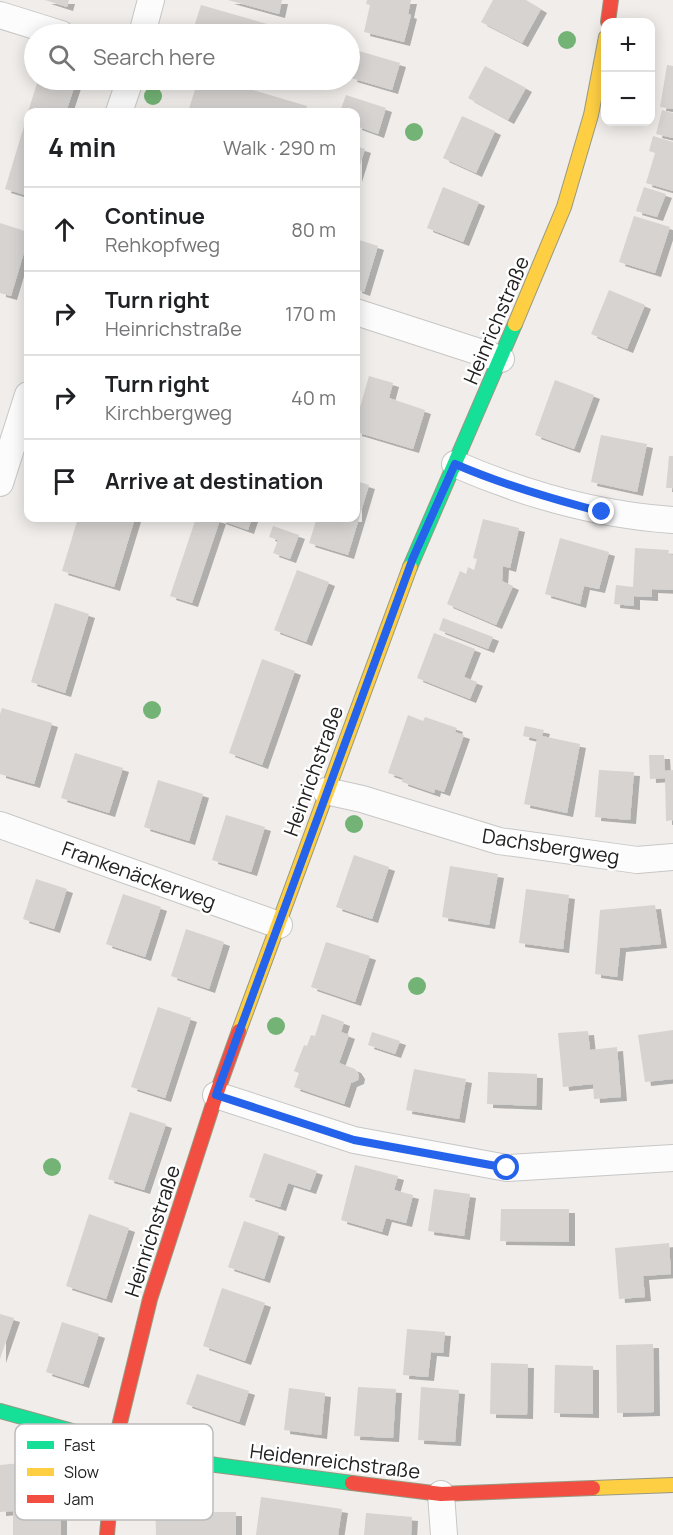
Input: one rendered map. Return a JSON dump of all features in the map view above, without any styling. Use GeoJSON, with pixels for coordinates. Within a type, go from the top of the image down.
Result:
{"type":"FeatureCollection","features":[{"type":"Feature","properties":{"kind":"main road"},"geometry":{"type":"LineString","coordinates":[[609,18],[611,0]]}},
{"type":"Feature","properties":{"kind":"main road","name":"Heinrichstraße"},"geometry":{"type":"LineString","coordinates":[[120,1424],[150,1299],[216,1095],[413,558],[501,359],[564,207],[591,115],[601,63]]}},
{"type":"Feature","properties":{"kind":"main road","name":"Heidenreichstraße"},"geometry":{"type":"LineString","coordinates":[[0,1411],[47,1424]]}},
{"type":"Feature","properties":{"kind":"main road","name":"Heidenreichstraße"},"geometry":{"type":"LineString","coordinates":[[213,1464],[441,1494],[673,1485]]}},
{"type":"Feature","properties":{"kind":"main road","name":"Heinrichstraße"},"geometry":{"type":"LineString","coordinates":[[107,1535],[108,1520]]}},
{"type":"Feature","properties":{"kind":"street"},"geometry":{"type":"LineString","coordinates":[[145,24],[152,0]]}},
{"type":"Feature","properties":{"kind":"street"},"geometry":{"type":"LineString","coordinates":[[0,15],[29,24]]}},
{"type":"Feature","properties":{"kind":"street"},"geometry":{"type":"LineString","coordinates":[[120,108],[127,90]]}},
{"type":"Feature","properties":{"kind":"street"},"geometry":{"type":"LineString","coordinates":[[360,313],[501,359]]}},
{"type":"Feature","properties":{"kind":"street"},"geometry":{"type":"LineString","coordinates":[[0,483],[24,408]]}},
{"type":"Feature","properties":{"kind":"street"},"geometry":{"type":"LineString","coordinates":[[455,464],[489,479],[553,500],[602,512],[673,520]]}},
{"type":"Feature","properties":{"kind":"street","name":"Dachsbergweg"},"geometry":{"type":"LineString","coordinates":[[326,791],[362,799],[499,841],[637,860],[673,857]]}},
{"type":"Feature","properties":{"kind":"street","name":"Frankenäckerweg"},"geometry":{"type":"LineString","coordinates":[[0,825],[279,925]]}},
{"type":"Feature","properties":{"kind":"street"},"geometry":{"type":"LineString","coordinates":[[216,1095],[354,1140],[507,1168],[673,1158]]}},
{"type":"Feature","properties":{"kind":"street"},"geometry":{"type":"LineString","coordinates":[[441,1494],[444,1535]]}},
{"type":"Feature","properties":{"kind":"building"},"geometry":{"type":"Polygon","coordinates":[[[45,0],[69,0],[67,7],[45,0]]]}},
{"type":"Feature","properties":{"kind":"building"},"geometry":{"type":"Polygon","coordinates":[[[228,0],[282,0],[279,14],[228,0]]]}},
{"type":"Feature","properties":{"kind":"building"},"geometry":{"type":"Polygon","coordinates":[[[367,0],[411,0],[408,14],[411,15],[404,42],[364,32],[370,5],[366,4],[367,0]]]}},
{"type":"Feature","properties":{"kind":"building"},"geometry":{"type":"Polygon","coordinates":[[[493,0],[526,0],[541,9],[522,43],[481,22],[493,0]]]}},
{"type":"Feature","properties":{"kind":"building"},"geometry":{"type":"Polygon","coordinates":[[[201,5],[267,24],[195,24],[201,5]]]}},
{"type":"Feature","properties":{"kind":"building"},"geometry":{"type":"Polygon","coordinates":[[[360,51],[400,63],[392,90],[360,81],[360,51]]]}},
{"type":"Feature","properties":{"kind":"building"},"geometry":{"type":"Polygon","coordinates":[[[667,65],[673,66],[673,109],[660,107],[667,65]]]}},
{"type":"Feature","properties":{"kind":"building"},"geometry":{"type":"Polygon","coordinates":[[[485,66],[526,88],[508,120],[468,98],[485,66]]]}},
{"type":"Feature","properties":{"kind":"building"},"geometry":{"type":"Polygon","coordinates":[[[35,90],[73,90],[67,108],[29,108],[35,90]]]}},
{"type":"Feature","properties":{"kind":"building"},"geometry":{"type":"Polygon","coordinates":[[[195,90],[253,90],[307,106],[306,108],[189,108],[195,90]]]}},
{"type":"Feature","properties":{"kind":"building"},"geometry":{"type":"Polygon","coordinates":[[[346,95],[386,108],[378,134],[360,127],[360,108],[341,108],[346,95]]]}},
{"type":"Feature","properties":{"kind":"building"},"geometry":{"type":"Polygon","coordinates":[[[662,110],[673,113],[673,138],[656,134],[662,110]]]}},
{"type":"Feature","properties":{"kind":"building"},"geometry":{"type":"Polygon","coordinates":[[[462,116],[495,131],[476,173],[443,158],[462,116]]]}},
{"type":"Feature","properties":{"kind":"building"},"geometry":{"type":"Polygon","coordinates":[[[24,126],[24,195],[5,189],[24,126]]]}},
{"type":"Feature","properties":{"kind":"building"},"geometry":{"type":"Polygon","coordinates":[[[653,136],[673,142],[673,191],[646,183],[655,153],[649,151],[653,136]]]}},
{"type":"Feature","properties":{"kind":"building"},"geometry":{"type":"Polygon","coordinates":[[[360,147],[365,149],[360,165],[360,147]]]}},
{"type":"Feature","properties":{"kind":"building"},"geometry":{"type":"Polygon","coordinates":[[[443,187],[479,202],[463,242],[427,228],[443,187]]]}},
{"type":"Feature","properties":{"kind":"building"},"geometry":{"type":"Polygon","coordinates":[[[644,187],[666,194],[657,217],[636,211],[644,187]]]}},
{"type":"Feature","properties":{"kind":"building"},"geometry":{"type":"Polygon","coordinates":[[[634,216],[670,227],[655,273],[619,262],[634,216]]]}},
{"type":"Feature","properties":{"kind":"building"},"geometry":{"type":"Polygon","coordinates":[[[0,223],[24,231],[24,252],[11,296],[0,293],[0,223]]]}},
{"type":"Feature","properties":{"kind":"building"},"geometry":{"type":"Polygon","coordinates":[[[360,240],[378,246],[364,292],[360,290],[360,240]]]}},
{"type":"Feature","properties":{"kind":"building"},"geometry":{"type":"Polygon","coordinates":[[[609,290],[645,305],[627,349],[591,334],[609,290]]]}},
{"type":"Feature","properties":{"kind":"building"},"geometry":{"type":"Polygon","coordinates":[[[369,376],[393,383],[389,398],[425,410],[413,449],[360,433],[360,407],[369,376]]]}},
{"type":"Feature","properties":{"kind":"building"},"geometry":{"type":"Polygon","coordinates":[[[555,380],[594,395],[574,449],[535,435],[555,380]]]}},
{"type":"Feature","properties":{"kind":"building"},"geometry":{"type":"Polygon","coordinates":[[[601,435],[647,444],[637,492],[591,482],[601,435]]]}},
{"type":"Feature","properties":{"kind":"building"},"geometry":{"type":"Polygon","coordinates":[[[669,456],[673,456],[673,488],[666,488],[669,456]]]}},
{"type":"Feature","properties":{"kind":"building"},"geometry":{"type":"Polygon","coordinates":[[[360,482],[369,485],[360,515],[360,482]]]}},
{"type":"Feature","properties":{"kind":"building"},"geometry":{"type":"Polygon","coordinates":[[[483,519],[519,528],[510,568],[503,566],[502,581],[513,586],[496,625],[447,604],[460,571],[466,574],[468,567],[474,570],[477,559],[473,558],[483,519]]]}},
{"type":"Feature","properties":{"kind":"building"},"geometry":{"type":"Polygon","coordinates":[[[77,522],[134,522],[114,587],[62,571],[77,522]]]}},
{"type":"Feature","properties":{"kind":"building"},"geometry":{"type":"Polygon","coordinates":[[[195,522],[219,522],[192,603],[170,596],[195,522]]]}},
{"type":"Feature","properties":{"kind":"building"},"geometry":{"type":"Polygon","coordinates":[[[226,522],[251,522],[248,530],[226,522]]]}},
{"type":"Feature","properties":{"kind":"building"},"geometry":{"type":"Polygon","coordinates":[[[316,522],[358,522],[348,555],[309,543],[316,522]]]}},
{"type":"Feature","properties":{"kind":"building"},"geometry":{"type":"Polygon","coordinates":[[[273,526],[299,535],[290,559],[273,553],[278,540],[269,537],[273,526]]]}},
{"type":"Feature","properties":{"kind":"building"},"geometry":{"type":"Polygon","coordinates":[[[560,538],[609,552],[599,589],[584,586],[580,604],[545,594],[560,538]]]}},
{"type":"Feature","properties":{"kind":"building"},"geometry":{"type":"Polygon","coordinates":[[[635,548],[669,550],[668,554],[673,555],[673,590],[652,589],[652,597],[634,596],[634,606],[614,604],[616,585],[633,587],[635,548]]]}},
{"type":"Feature","properties":{"kind":"building"},"geometry":{"type":"Polygon","coordinates":[[[297,570],[329,582],[306,642],[274,630],[297,570]]]}},
{"type":"Feature","properties":{"kind":"building"},"geometry":{"type":"Polygon","coordinates":[[[55,603],[89,614],[65,693],[31,682],[55,603]]]}},
{"type":"Feature","properties":{"kind":"building"},"geometry":{"type":"Polygon","coordinates":[[[443,618],[493,637],[488,649],[439,630],[443,618]]]}},
{"type":"Feature","properties":{"kind":"building"},"geometry":{"type":"Polygon","coordinates":[[[434,633],[475,649],[464,677],[477,682],[470,699],[417,678],[434,633]]]}},
{"type":"Feature","properties":{"kind":"building"},"geometry":{"type":"Polygon","coordinates":[[[262,659],[295,671],[262,765],[229,753],[262,659]]]}},
{"type":"Feature","properties":{"kind":"building"},"geometry":{"type":"Polygon","coordinates":[[[2,708],[52,723],[34,784],[0,774],[0,714],[2,708]]]}},
{"type":"Feature","properties":{"kind":"building"},"geometry":{"type":"Polygon","coordinates":[[[408,715],[423,721],[425,717],[457,728],[455,732],[464,735],[444,792],[435,789],[434,793],[402,782],[403,778],[388,773],[408,715]]]}},
{"type":"Feature","properties":{"kind":"building"},"geometry":{"type":"Polygon","coordinates":[[[525,726],[544,730],[542,736],[580,744],[567,813],[524,804],[537,739],[523,736],[525,726]]]}},
{"type":"Feature","properties":{"kind":"building"},"geometry":{"type":"Polygon","coordinates":[[[75,753],[123,768],[109,813],[61,798],[75,753]]]}},
{"type":"Feature","properties":{"kind":"building"},"geometry":{"type":"Polygon","coordinates":[[[649,755],[664,755],[665,771],[673,770],[673,820],[666,821],[665,778],[650,779],[649,755]]]}},
{"type":"Feature","properties":{"kind":"building"},"geometry":{"type":"Polygon","coordinates":[[[599,770],[634,772],[630,820],[595,817],[599,770]]]}},
{"type":"Feature","properties":{"kind":"building"},"geometry":{"type":"Polygon","coordinates":[[[158,780],[203,794],[189,841],[144,827],[158,780]]]}},
{"type":"Feature","properties":{"kind":"building"},"geometry":{"type":"Polygon","coordinates":[[[226,815],[265,827],[251,872],[212,860],[226,815]]]}},
{"type":"Feature","properties":{"kind":"building"},"geometry":{"type":"Polygon","coordinates":[[[354,855],[389,867],[372,919],[336,907],[354,855]]]}},
{"type":"Feature","properties":{"kind":"building"},"geometry":{"type":"Polygon","coordinates":[[[450,866],[498,874],[489,925],[442,917],[450,866]]]}},
{"type":"Feature","properties":{"kind":"building"},"geometry":{"type":"Polygon","coordinates":[[[36,879],[67,889],[54,929],[23,919],[36,879]]]}},
{"type":"Feature","properties":{"kind":"building"},"geometry":{"type":"Polygon","coordinates":[[[526,889],[569,895],[563,949],[519,943],[526,889]]]}},
{"type":"Feature","properties":{"kind":"building"},"geometry":{"type":"Polygon","coordinates":[[[123,894],[161,907],[145,957],[106,944],[123,894]]]}},
{"type":"Feature","properties":{"kind":"building"},"geometry":{"type":"Polygon","coordinates":[[[655,905],[661,944],[620,948],[617,977],[595,974],[600,910],[655,905]]]}},
{"type":"Feature","properties":{"kind":"building"},"geometry":{"type":"Polygon","coordinates":[[[186,929],[224,942],[209,989],[171,976],[186,929]]]}},
{"type":"Feature","properties":{"kind":"building"},"geometry":{"type":"Polygon","coordinates":[[[326,942],[370,956],[355,1002],[311,987],[326,942]]]}},
{"type":"Feature","properties":{"kind":"building"},"geometry":{"type":"Polygon","coordinates":[[[158,1007],[191,1018],[165,1098],[131,1087],[158,1007]]]}},
{"type":"Feature","properties":{"kind":"building"},"geometry":{"type":"Polygon","coordinates":[[[322,1014],[344,1022],[341,1032],[349,1035],[339,1063],[355,1069],[359,1075],[358,1080],[351,1083],[344,1104],[294,1087],[299,1073],[294,1071],[304,1045],[307,1046],[311,1035],[315,1036],[322,1014]]]}},
{"type":"Feature","properties":{"kind":"building"},"geometry":{"type":"Polygon","coordinates":[[[673,1030],[673,1079],[645,1082],[638,1035],[673,1030]]]}},
{"type":"Feature","properties":{"kind":"building"},"geometry":{"type":"Polygon","coordinates":[[[588,1031],[590,1050],[617,1047],[621,1097],[594,1099],[593,1084],[563,1087],[558,1033],[588,1031]]]}},
{"type":"Feature","properties":{"kind":"building"},"geometry":{"type":"Polygon","coordinates":[[[372,1032],[400,1041],[395,1054],[368,1045],[372,1032]]]}},
{"type":"Feature","properties":{"kind":"building"},"geometry":{"type":"Polygon","coordinates":[[[414,1069],[466,1079],[459,1119],[406,1110],[414,1069]]]}},
{"type":"Feature","properties":{"kind":"building"},"geometry":{"type":"Polygon","coordinates":[[[488,1072],[537,1074],[536,1106],[487,1104],[488,1072]]]}},
{"type":"Feature","properties":{"kind":"building"},"geometry":{"type":"Polygon","coordinates":[[[130,1112],[166,1124],[144,1190],[108,1179],[130,1112]]]}},
{"type":"Feature","properties":{"kind":"building"},"geometry":{"type":"Polygon","coordinates":[[[264,1153],[317,1171],[310,1190],[288,1183],[280,1207],[249,1197],[264,1153]]]}},
{"type":"Feature","properties":{"kind":"building"},"geometry":{"type":"Polygon","coordinates":[[[355,1165],[398,1176],[394,1190],[413,1195],[406,1223],[386,1218],[382,1232],[341,1220],[355,1165]]]}},
{"type":"Feature","properties":{"kind":"building"},"geometry":{"type":"Polygon","coordinates":[[[434,1189],[470,1194],[464,1236],[428,1231],[434,1189]]]}},
{"type":"Feature","properties":{"kind":"building"},"geometry":{"type":"Polygon","coordinates":[[[501,1209],[569,1209],[569,1242],[500,1241],[501,1209]]]}},
{"type":"Feature","properties":{"kind":"building"},"geometry":{"type":"Polygon","coordinates":[[[89,1214],[129,1228],[106,1299],[66,1286],[89,1214]]]}},
{"type":"Feature","properties":{"kind":"building"},"geometry":{"type":"Polygon","coordinates":[[[244,1221],[279,1233],[264,1279],[228,1267],[244,1221]]]}},
{"type":"Feature","properties":{"kind":"building"},"geometry":{"type":"Polygon","coordinates":[[[669,1243],[671,1274],[643,1276],[645,1297],[619,1299],[615,1248],[669,1243]]]}},
{"type":"Feature","properties":{"kind":"building"},"geometry":{"type":"Polygon","coordinates":[[[222,1288],[265,1303],[245,1361],[203,1346],[222,1288]]]}},
{"type":"Feature","properties":{"kind":"building"},"geometry":{"type":"Polygon","coordinates":[[[0,1314],[14,1318],[0,1359],[0,1314]]]}},
{"type":"Feature","properties":{"kind":"building"},"geometry":{"type":"Polygon","coordinates":[[[62,1322],[99,1334],[83,1384],[46,1372],[62,1322]]]}},
{"type":"Feature","properties":{"kind":"building"},"geometry":{"type":"Polygon","coordinates":[[[407,1329],[445,1332],[443,1353],[431,1352],[428,1377],[403,1375],[407,1329]]]}},
{"type":"Feature","properties":{"kind":"building"},"geometry":{"type":"Polygon","coordinates":[[[653,1344],[654,1412],[617,1413],[616,1345],[653,1344]]]}},
{"type":"Feature","properties":{"kind":"building"},"geometry":{"type":"Polygon","coordinates":[[[491,1363],[528,1364],[527,1415],[490,1414],[491,1363]]]}},
{"type":"Feature","properties":{"kind":"building"},"geometry":{"type":"Polygon","coordinates":[[[555,1365],[593,1366],[593,1414],[554,1413],[555,1365]]]}},
{"type":"Feature","properties":{"kind":"building"},"geometry":{"type":"Polygon","coordinates":[[[197,1374],[249,1391],[239,1422],[186,1404],[197,1374]]]}},
{"type":"Feature","properties":{"kind":"building"},"geometry":{"type":"Polygon","coordinates":[[[358,1387],[396,1389],[393,1438],[354,1436],[358,1387]]]}},
{"type":"Feature","properties":{"kind":"building"},"geometry":{"type":"Polygon","coordinates":[[[421,1387],[459,1390],[455,1442],[418,1440],[421,1387]]]}},
{"type":"Feature","properties":{"kind":"building"},"geometry":{"type":"Polygon","coordinates":[[[289,1388],[325,1393],[321,1435],[284,1430],[289,1388]]]}},
{"type":"Feature","properties":{"kind":"building"},"geometry":{"type":"Polygon","coordinates":[[[15,1464],[15,1520],[61,1520],[61,1535],[13,1535],[13,1511],[0,1512],[0,1465],[15,1464]]]}},
{"type":"Feature","properties":{"kind":"building"},"geometry":{"type":"Polygon","coordinates":[[[261,1497],[342,1509],[338,1535],[256,1535],[261,1497]]]}},
{"type":"Feature","properties":{"kind":"building"},"geometry":{"type":"Polygon","coordinates":[[[213,1512],[236,1512],[236,1535],[156,1535],[156,1520],[213,1520],[213,1512]]]}},
{"type":"Feature","properties":{"kind":"building"},"geometry":{"type":"Polygon","coordinates":[[[366,1513],[412,1517],[411,1535],[364,1535],[366,1513]]]}},
{"type":"Feature","properties":{"kind":"traffic: fast"},"geometry":{"type":"LineString","coordinates":[[410,567],[515,324]]}},
{"type":"Feature","properties":{"kind":"traffic: fast"},"geometry":{"type":"LineString","coordinates":[[0,1411],[47,1424]]}},
{"type":"Feature","properties":{"kind":"traffic: fast"},"geometry":{"type":"LineString","coordinates":[[213,1464],[352,1483]]}},
{"type":"Feature","properties":{"kind":"traffic: slow"},"geometry":{"type":"LineString","coordinates":[[515,324],[564,207],[591,115],[601,63]]}},
{"type":"Feature","properties":{"kind":"traffic: slow"},"geometry":{"type":"LineString","coordinates":[[239,1031],[410,567]]}},
{"type":"Feature","properties":{"kind":"traffic: slow"},"geometry":{"type":"LineString","coordinates":[[593,1488],[673,1485]]}},
{"type":"Feature","properties":{"kind":"traffic: jam"},"geometry":{"type":"LineString","coordinates":[[609,18],[611,0]]}},
{"type":"Feature","properties":{"kind":"traffic: jam"},"geometry":{"type":"LineString","coordinates":[[120,1424],[150,1299],[239,1031]]}},
{"type":"Feature","properties":{"kind":"traffic: jam"},"geometry":{"type":"LineString","coordinates":[[352,1483],[441,1494],[593,1488]]}},
{"type":"Feature","properties":{"kind":"traffic: jam"},"geometry":{"type":"LineString","coordinates":[[107,1535],[108,1520]]}},
{"type":"Feature","properties":{"kind":"route"},"geometry":{"type":"LineString","coordinates":[[507,1168],[354,1140],[216,1095],[413,558],[455,464],[489,479],[553,500],[602,512]]}}]}
